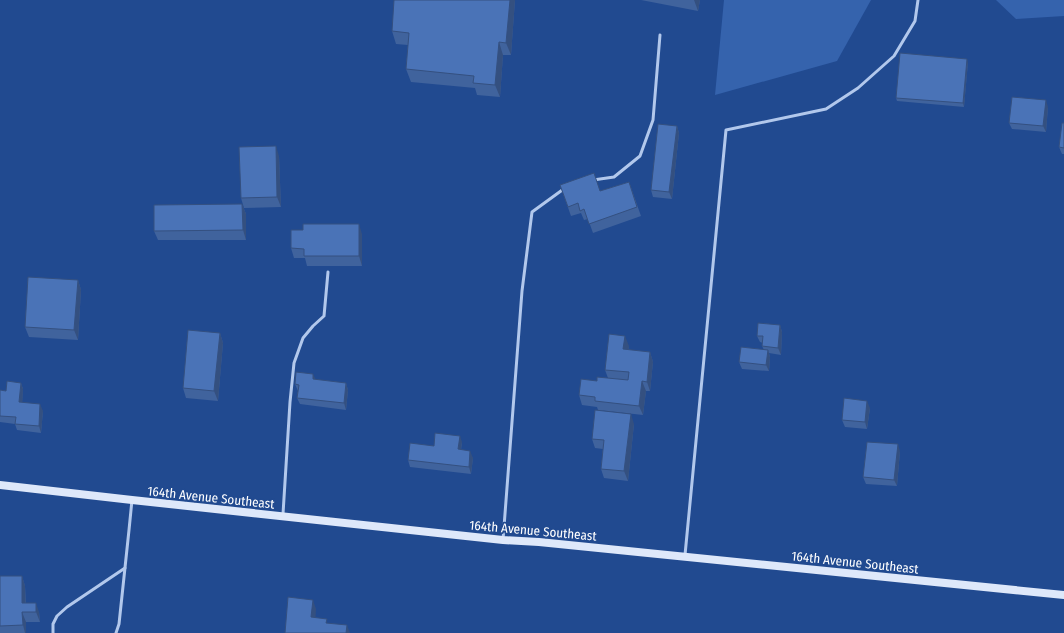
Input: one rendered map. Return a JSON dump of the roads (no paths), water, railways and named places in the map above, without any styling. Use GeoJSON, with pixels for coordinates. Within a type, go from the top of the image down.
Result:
{"type":"FeatureCollection","features":[{"type":"Feature","properties":{"kind":"street","name":"164th Avenue Southeast"},"geometry":{"type":"LineString","coordinates":[[0,485],[503,540],[539,542],[1064,595]]}},
{"type":"Feature","properties":{"kind":"lane"},"geometry":{"type":"LineString","coordinates":[[685,557],[726,130],[826,109],[858,88],[894,56],[916,21],[918,0]]}},
{"type":"Feature","properties":{"kind":"lane"},"geometry":{"type":"LineString","coordinates":[[592,180],[614,177],[640,156],[653,120],[660,35]]}},
{"type":"Feature","properties":{"kind":"lane"},"geometry":{"type":"LineString","coordinates":[[503,540],[522,291],[532,212],[569,184]]}},
{"type":"Feature","properties":{"kind":"lane"},"geometry":{"type":"LineString","coordinates":[[282,516],[294,363],[303,338],[324,316],[328,272]]}},
{"type":"Feature","properties":{"kind":"lane"},"geometry":{"type":"LineString","coordinates":[[116,633],[119,624],[132,500]]}},
{"type":"Feature","properties":{"kind":"lane"},"geometry":{"type":"LineString","coordinates":[[53,633],[53,624],[57,616],[67,607],[125,568]]}}]}
